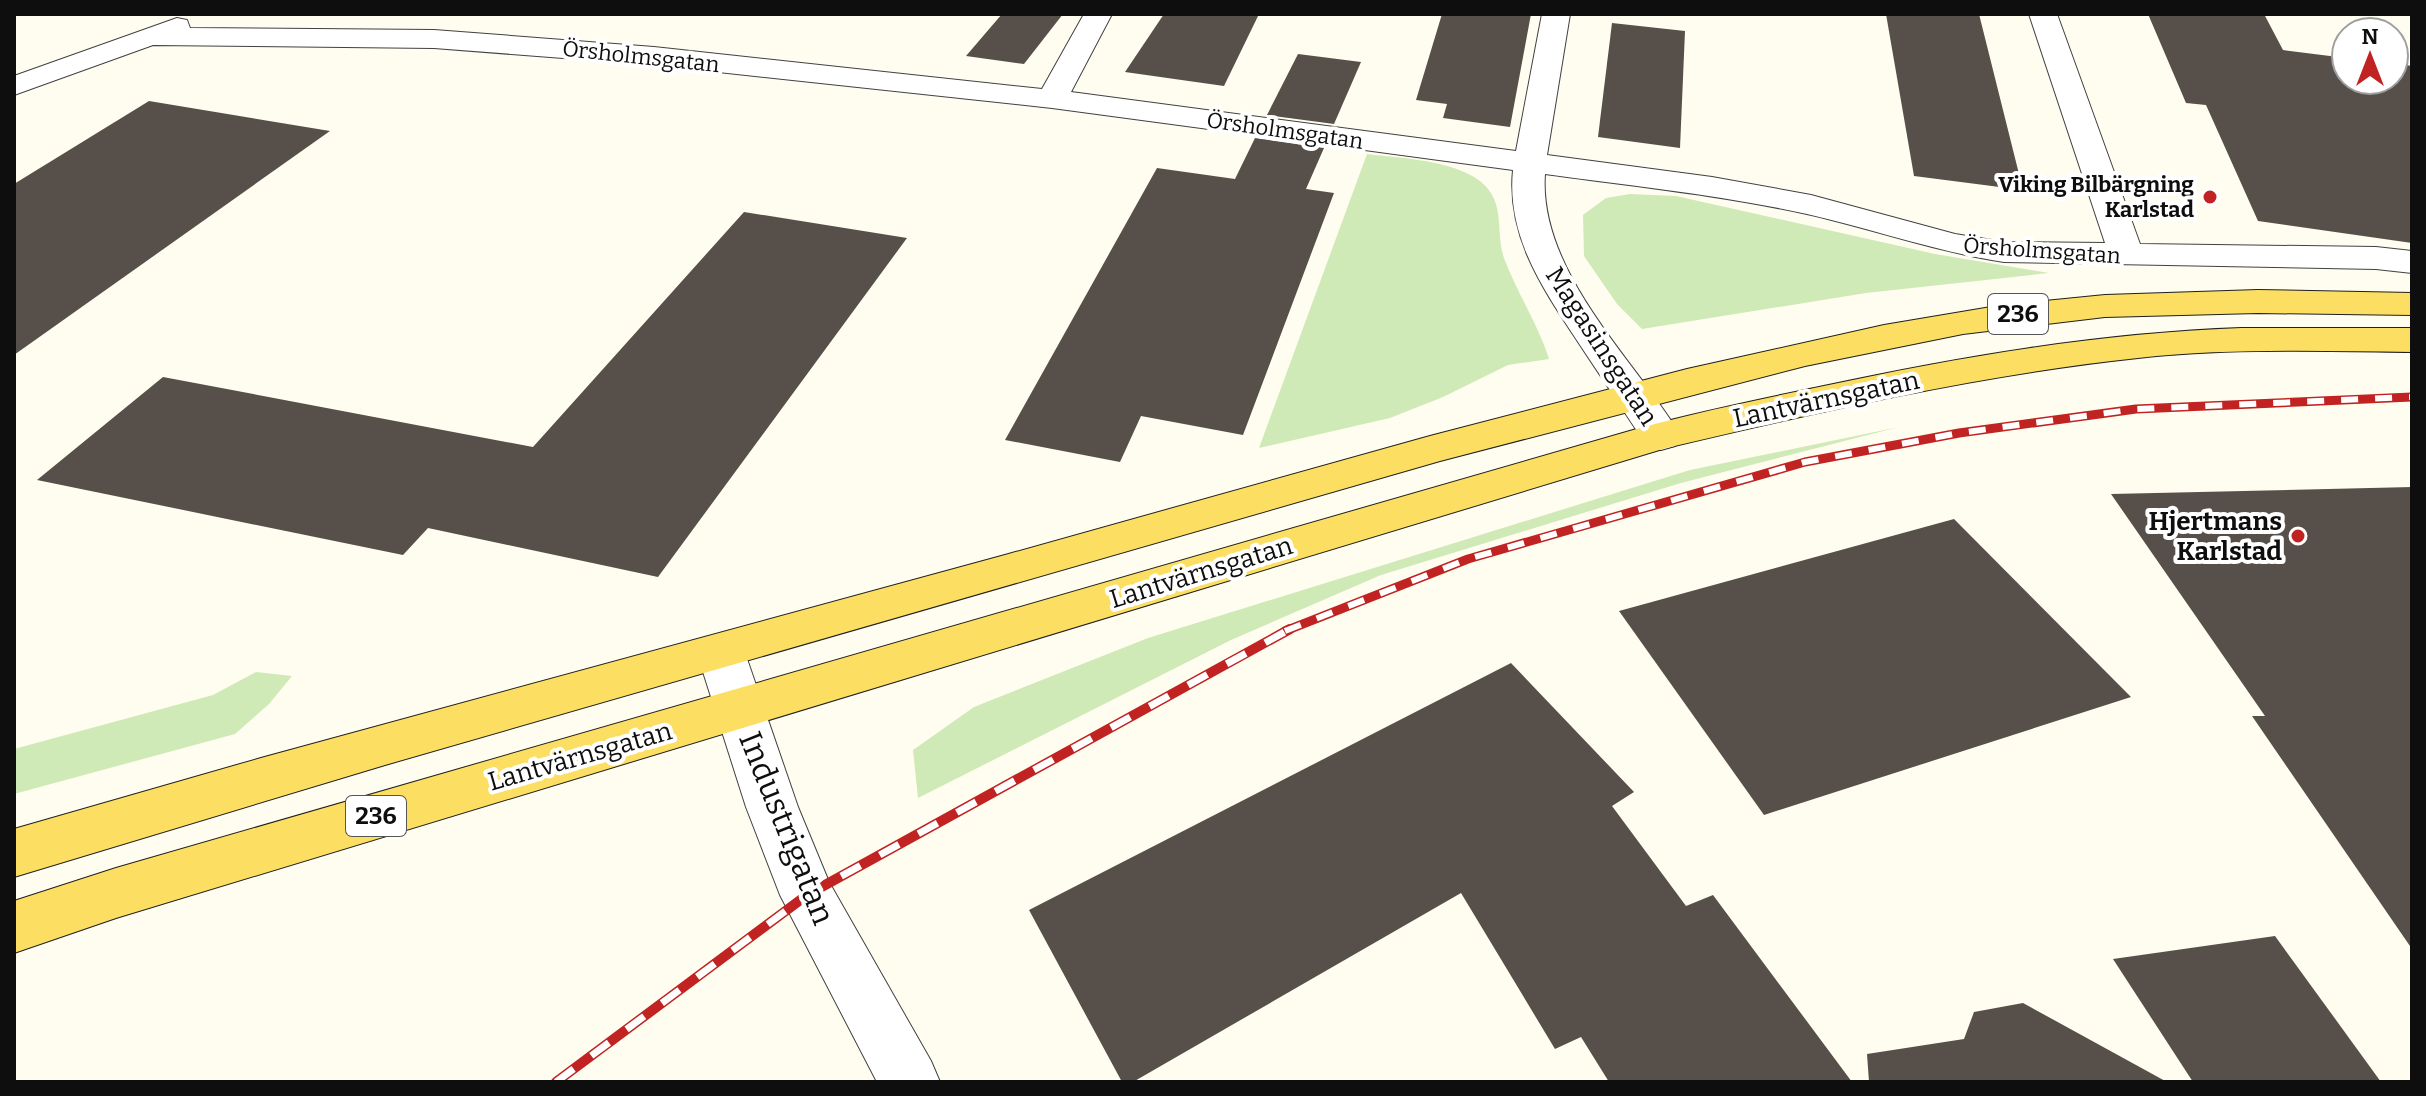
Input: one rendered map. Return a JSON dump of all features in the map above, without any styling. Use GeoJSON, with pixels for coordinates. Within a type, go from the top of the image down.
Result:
{"type":"FeatureCollection","features":[{"type":"Feature","properties":{"kind":"main road","name":"Lantvärnsgatan"},"geometry":{"type":"LineString","coordinates":[[14,853],[150,811],[721,653],[1411,455],[1632,396],[1907,331],[2008,315],[2103,305],[2232,300],[2412,304]]}},
{"type":"Feature","properties":{"kind":"main road","name":"Lantvärnsgatan"},"geometry":{"type":"LineString","coordinates":[[14,927],[116,893],[1661,436],[1815,400],[2049,357],[2143,346],[2258,340],[2412,340]]}},
{"type":"Feature","properties":{"kind":"street"},"geometry":{"type":"LineString","coordinates":[[14,86],[211,14]]}},
{"type":"Feature","properties":{"kind":"street"},"geometry":{"type":"LineString","coordinates":[[1052,99],[1098,14]]}},
{"type":"Feature","properties":{"kind":"street","name":"Magasinsgatan"},"geometry":{"type":"LineString","coordinates":[[1556,14],[1530,162],[1527,196],[1535,233],[1554,279],[1661,436]]}},
{"type":"Feature","properties":{"kind":"street"},"geometry":{"type":"LineString","coordinates":[[2043,14],[2127,256]]}},
{"type":"Feature","properties":{"kind":"street","name":"Örsholmsgatan"},"geometry":{"type":"LineString","coordinates":[[152,36],[466,41],[654,56],[1052,99],[1712,187],[1811,205],[1953,244],[2004,252],[2376,258],[2412,262]]}},
{"type":"Feature","properties":{"kind":"street","name":"Industrigatan"},"geometry":{"type":"LineString","coordinates":[[721,653],[772,807],[807,895],[910,1082]]}},
{"type":"Feature","properties":{"kind":"green space"},"geometry":{"type":"Polygon","coordinates":[[[1367,154],[1441,164],[1476,178],[1489,189],[1498,211],[1504,258],[1549,359],[1508,365],[1443,397],[1390,418],[1259,448],[1367,154]]]}},
{"type":"Feature","properties":{"kind":"green space"},"geometry":{"type":"Polygon","coordinates":[[[1630,194],[1676,196],[1935,254],[2049,273],[1866,293],[1642,329],[1617,304],[1584,256],[1583,215],[1606,198],[1630,194]]]}},
{"type":"Feature","properties":{"kind":"green space"},"geometry":{"type":"Polygon","coordinates":[[[1899,427],[1681,483],[1381,575],[1231,640],[918,798],[913,750],[974,707],[1148,638],[1690,470],[1899,427]]]}},
{"type":"Feature","properties":{"kind":"green space"},"geometry":{"type":"Polygon","coordinates":[[[256,672],[292,676],[269,704],[235,734],[14,794],[14,749],[213,695],[256,672]]]}},
{"type":"Feature","properties":{"kind":"building"},"geometry":{"type":"Polygon","coordinates":[[[1002,14],[1063,14],[1024,64],[966,56],[1002,14]]]}},
{"type":"Feature","properties":{"kind":"building"},"geometry":{"type":"Polygon","coordinates":[[[1164,14],[1259,14],[1224,86],[1125,72],[1164,14]]]}},
{"type":"Feature","properties":{"kind":"building"},"geometry":{"type":"Polygon","coordinates":[[[1442,14],[1531,14],[1510,127],[1443,118],[1447,104],[1416,100],[1442,14]]]}},
{"type":"Feature","properties":{"kind":"building"},"geometry":{"type":"Polygon","coordinates":[[[1886,14],[1979,14],[2023,190],[1914,176],[1886,14]]]}},
{"type":"Feature","properties":{"kind":"building"},"geometry":{"type":"Polygon","coordinates":[[[2148,14],[2264,14],[2283,50],[2330,56],[2330,96],[2410,96],[2412,66],[2412,243],[2258,221],[2206,105],[2186,103],[2148,14]]]}},
{"type":"Feature","properties":{"kind":"building"},"geometry":{"type":"Polygon","coordinates":[[[1612,23],[1685,31],[1680,148],[1598,137],[1612,23]]]}},
{"type":"Feature","properties":{"kind":"building"},"geometry":{"type":"Polygon","coordinates":[[[1298,54],[1361,62],[1334,124],[1267,115],[1298,54]]]}},
{"type":"Feature","properties":{"kind":"building"},"geometry":{"type":"Polygon","coordinates":[[[149,101],[330,131],[14,355],[14,184],[149,101]]]}},
{"type":"Feature","properties":{"kind":"building"},"geometry":{"type":"Polygon","coordinates":[[[1255,138],[1324,148],[1306,189],[1334,193],[1243,435],[1141,416],[1120,462],[1005,440],[1157,168],[1235,179],[1255,138]]]}},
{"type":"Feature","properties":{"kind":"building"},"geometry":{"type":"Polygon","coordinates":[[[744,212],[907,238],[658,577],[428,528],[403,555],[37,480],[163,377],[533,447],[744,212]]]}},
{"type":"Feature","properties":{"kind":"building"},"geometry":{"type":"Polygon","coordinates":[[[2412,487],[2412,949],[2252,716],[2265,716],[2111,494],[2412,487]]]}},
{"type":"Feature","properties":{"kind":"building"},"geometry":{"type":"Polygon","coordinates":[[[1954,519],[2131,697],[1764,815],[1619,611],[1954,519]]]}},
{"type":"Feature","properties":{"kind":"building"},"geometry":{"type":"Polygon","coordinates":[[[1511,663],[1634,792],[1612,806],[1686,906],[1713,895],[1852,1082],[1609,1082],[1581,1037],[1555,1049],[1461,893],[1133,1082],[1122,1082],[1029,910],[1511,663]]]}},
{"type":"Feature","properties":{"kind":"building"},"geometry":{"type":"Polygon","coordinates":[[[2275,936],[2381,1082],[2193,1082],[2113,959],[2275,936]]]}},
{"type":"Feature","properties":{"kind":"building"},"geometry":{"type":"Polygon","coordinates":[[[2023,1003],[2167,1082],[1869,1082],[1867,1054],[1964,1039],[1974,1012],[2023,1003]]]}},
{"type":"Feature","properties":{"kind":"railway"},"geometry":{"type":"LineString","coordinates":[[1290,629],[1468,559],[1805,462],[1959,433],[2136,409],[2412,397]]}},
{"type":"Feature","properties":{"kind":"railway"},"geometry":{"type":"LineString","coordinates":[[556,1082],[807,895],[1290,629]]}},
{"type":"Feature","properties":{"kind":"railway"},"geometry":{"type":"LineString","coordinates":[[1285,631],[1290,629]]}},
{"type":"Feature","properties":{"kind":"place","name":"Viking Bilbärgning Karlstad"},"geometry":{"type":"Point","coordinates":[2210,197]}},
{"type":"Feature","properties":{"kind":"place","name":"Hjertmans Karlstad"},"geometry":{"type":"Point","coordinates":[2298,536]}}]}
